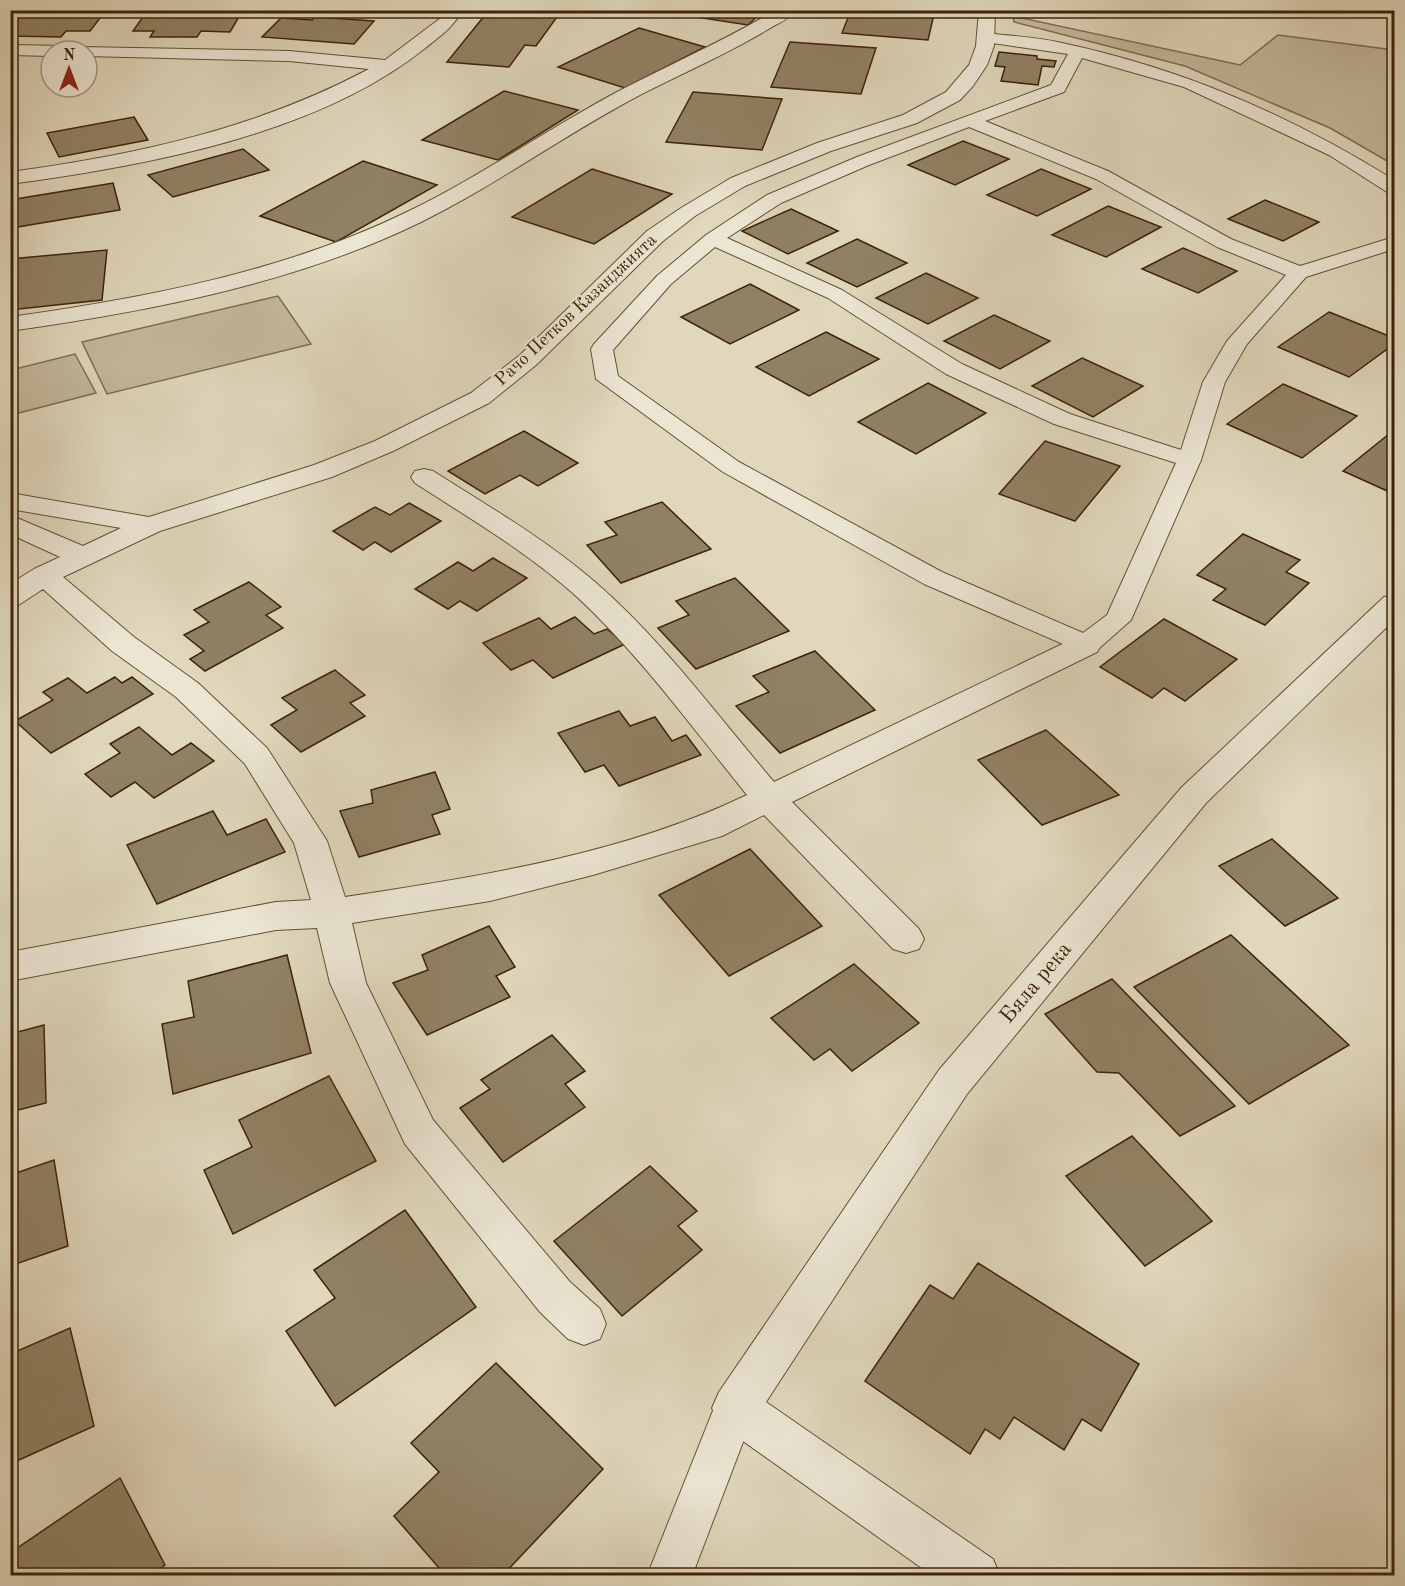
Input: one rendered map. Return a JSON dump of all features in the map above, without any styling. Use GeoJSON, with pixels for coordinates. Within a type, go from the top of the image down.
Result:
{"type":"FeatureCollection","features":[{"type":"Feature","properties":{"kind":"street"},"geometry":{"type":"LineString","coordinates":[[10,178],[98,167],[197,144],[288,115],[388,66],[449,20],[454,10]]}},
{"type":"Feature","properties":{"kind":"street"},"geometry":{"type":"LineString","coordinates":[[10,324],[79,315],[205,288],[308,260],[384,231],[461,194],[607,105],[725,47],[789,10]]}},
{"type":"Feature","properties":{"kind":"street","name":"Рачо Петков Казанджията"},"geometry":{"type":"LineString","coordinates":[[10,598],[44,575],[150,525],[323,471],[384,446],[480,398],[528,360],[655,236],[688,212],[738,182],[931,109],[953,96],[967,82],[978,65],[985,42],[987,10]]}},
{"type":"Feature","properties":{"kind":"street"},"geometry":{"type":"LineString","coordinates":[[10,50],[39,51]]}},
{"type":"Feature","properties":{"kind":"street"},"geometry":{"type":"LineString","coordinates":[[99,51],[289,56],[388,66]]}},
{"type":"Feature","properties":{"kind":"street"},"geometry":{"type":"LineString","coordinates":[[424,477],[521,539],[585,589],[651,657],[770,800],[906,939]]}},
{"type":"Feature","properties":{"kind":"street"},"geometry":{"type":"LineString","coordinates":[[10,501],[150,525]]}},
{"type":"Feature","properties":{"kind":"street"},"geometry":{"type":"LineString","coordinates":[[10,523],[83,557]]}},
{"type":"Feature","properties":{"kind":"street"},"geometry":{"type":"LineString","coordinates":[[44,575],[123,644],[187,690],[256,756],[310,841],[332,914],[348,983],[419,1132],[555,1297],[584,1324]]}},
{"type":"Feature","properties":{"kind":"street","name":"Бяла река"},"geometry":{"type":"LineString","coordinates":[[735,1408],[953,1082],[1194,795],[1395,604]]}},
{"type":"Feature","properties":{"kind":"street"},"geometry":{"type":"LineString","coordinates":[[10,967],[141,940],[276,916],[332,914],[490,888],[582,865],[710,827],[770,800],[1086,645]]}},
{"type":"Feature","properties":{"kind":"street"},"geometry":{"type":"LineString","coordinates":[[735,1408],[976,1575]]}},
{"type":"Feature","properties":{"kind":"lane"},"geometry":{"type":"LineString","coordinates":[[985,42],[1057,56],[1077,52],[1191,83],[1284,124],[1335,151],[1395,188]]}},
{"type":"Feature","properties":{"kind":"lane"},"geometry":{"type":"LineString","coordinates":[[1077,52],[1058,88],[863,160],[774,199],[713,239],[664,280],[602,349],[607,379],[731,467],[933,578],[1086,645],[1118,620],[1189,460],[1214,382],[1238,340],[1299,273],[1395,243]]}},
{"type":"Feature","properties":{"kind":"lane"},"geometry":{"type":"LineString","coordinates":[[970,122],[1102,174],[1224,243],[1299,273]]}},
{"type":"Feature","properties":{"kind":"lane"},"geometry":{"type":"LineString","coordinates":[[713,239],[835,294],[954,369],[1062,419],[1189,460]]}},
{"type":"Feature","properties":{"kind":"lane"},"geometry":{"type":"LineString","coordinates":[[669,1575],[735,1408]]}},
{"type":"Feature","properties":{"kind":"shaded area"},"geometry":{"type":"Polygon","coordinates":[[[1013,16],[1240,65],[1278,35],[1394,50],[1394,165],[1330,128],[1185,66],[1014,22],[1013,16]]]}},
{"type":"Feature","properties":{"kind":"shaded area"},"geometry":{"type":"Polygon","coordinates":[[[278,296],[311,344],[107,394],[82,342],[278,296]]]}},
{"type":"Feature","properties":{"kind":"shaded area"},"geometry":{"type":"Polygon","coordinates":[[[75,354],[96,393],[11,415],[11,370],[75,354]]]}},
{"type":"Feature","properties":{"kind":"building"},"geometry":{"type":"Polygon","coordinates":[[[489,10],[562,10],[536,46],[525,45],[509,67],[447,62],[489,10]]]}},
{"type":"Feature","properties":{"kind":"building"},"geometry":{"type":"Polygon","coordinates":[[[674,10],[764,10],[748,25],[670,13],[674,10]]]}},
{"type":"Feature","properties":{"kind":"building"},"geometry":{"type":"Polygon","coordinates":[[[851,10],[935,10],[928,40],[842,33],[851,10]]]}},
{"type":"Feature","properties":{"kind":"building"},"geometry":{"type":"Polygon","coordinates":[[[34,11],[81,11],[79,14],[103,14],[90,31],[66,31],[61,37],[13,36],[17,31],[10,31],[10,17],[13,14],[32,14],[34,11]]]}},
{"type":"Feature","properties":{"kind":"building"},"geometry":{"type":"Polygon","coordinates":[[[167,12],[213,12],[211,15],[240,15],[230,32],[201,31],[197,37],[150,37],[154,31],[133,31],[145,14],[165,15],[167,12]]]}},
{"type":"Feature","properties":{"kind":"building"},"geometry":{"type":"Polygon","coordinates":[[[315,17],[374,21],[354,44],[262,37],[281,18],[312,20],[315,17]]]}},
{"type":"Feature","properties":{"kind":"building"},"geometry":{"type":"Polygon","coordinates":[[[639,28],[705,47],[625,88],[558,67],[639,28]]]}},
{"type":"Feature","properties":{"kind":"building"},"geometry":{"type":"Polygon","coordinates":[[[790,42],[876,48],[861,94],[771,87],[790,42]]]}},
{"type":"Feature","properties":{"kind":"building"},"geometry":{"type":"Polygon","coordinates":[[[999,52],[1037,56],[1037,59],[1056,61],[1054,67],[1042,66],[1038,85],[1001,81],[1005,67],[995,66],[999,52]]]}},
{"type":"Feature","properties":{"kind":"building"},"geometry":{"type":"Polygon","coordinates":[[[504,91],[578,110],[498,160],[422,140],[504,91]]]}},
{"type":"Feature","properties":{"kind":"building"},"geometry":{"type":"Polygon","coordinates":[[[693,92],[782,99],[762,150],[666,142],[693,92]]]}},
{"type":"Feature","properties":{"kind":"building"},"geometry":{"type":"Polygon","coordinates":[[[134,117],[148,140],[59,157],[47,133],[134,117]]]}},
{"type":"Feature","properties":{"kind":"building"},"geometry":{"type":"Polygon","coordinates":[[[963,141],[1009,159],[955,185],[908,165],[963,141]]]}},
{"type":"Feature","properties":{"kind":"building"},"geometry":{"type":"Polygon","coordinates":[[[243,149],[269,170],[173,197],[148,175],[243,149]]]}},
{"type":"Feature","properties":{"kind":"building"},"geometry":{"type":"Polygon","coordinates":[[[363,161],[437,185],[336,242],[260,216],[363,161]]]}},
{"type":"Feature","properties":{"kind":"building"},"geometry":{"type":"Polygon","coordinates":[[[592,169],[672,194],[594,244],[512,217],[592,169]]]}},
{"type":"Feature","properties":{"kind":"building"},"geometry":{"type":"Polygon","coordinates":[[[1041,169],[1091,189],[1037,216],[987,195],[1041,169]]]}},
{"type":"Feature","properties":{"kind":"building"},"geometry":{"type":"Polygon","coordinates":[[[113,183],[120,210],[11,228],[10,200],[113,183]]]}},
{"type":"Feature","properties":{"kind":"building"},"geometry":{"type":"Polygon","coordinates":[[[1265,200],[1319,222],[1283,241],[1228,219],[1265,200]]]}},
{"type":"Feature","properties":{"kind":"building"},"geometry":{"type":"Polygon","coordinates":[[[1108,206],[1161,227],[1106,257],[1052,235],[1108,206]]]}},
{"type":"Feature","properties":{"kind":"building"},"geometry":{"type":"Polygon","coordinates":[[[791,209],[838,231],[788,254],[742,231],[791,209]]]}},
{"type":"Feature","properties":{"kind":"building"},"geometry":{"type":"Polygon","coordinates":[[[857,239],[907,263],[857,287],[807,263],[857,239]]]}},
{"type":"Feature","properties":{"kind":"building"},"geometry":{"type":"Polygon","coordinates":[[[1183,248],[1237,271],[1198,293],[1142,269],[1183,248]]]}},
{"type":"Feature","properties":{"kind":"building"},"geometry":{"type":"Polygon","coordinates":[[[107,250],[102,300],[10,310],[10,259],[107,250]]]}},
{"type":"Feature","properties":{"kind":"building"},"geometry":{"type":"Polygon","coordinates":[[[926,273],[978,298],[928,324],[876,298],[926,273]]]}},
{"type":"Feature","properties":{"kind":"building"},"geometry":{"type":"Polygon","coordinates":[[[750,284],[799,310],[730,344],[681,317],[750,284]]]}},
{"type":"Feature","properties":{"kind":"building"},"geometry":{"type":"Polygon","coordinates":[[[1329,312],[1394,338],[1394,344],[1349,377],[1278,347],[1329,312]]]}},
{"type":"Feature","properties":{"kind":"building"},"geometry":{"type":"Polygon","coordinates":[[[994,315],[1050,341],[1000,369],[944,341],[994,315]]]}},
{"type":"Feature","properties":{"kind":"building"},"geometry":{"type":"Polygon","coordinates":[[[826,332],[879,359],[809,396],[756,367],[826,332]]]}},
{"type":"Feature","properties":{"kind":"building"},"geometry":{"type":"Polygon","coordinates":[[[1082,358],[1143,386],[1093,417],[1032,386],[1082,358]]]}},
{"type":"Feature","properties":{"kind":"building"},"geometry":{"type":"Polygon","coordinates":[[[928,383],[986,413],[916,454],[858,422],[928,383]]]}},
{"type":"Feature","properties":{"kind":"building"},"geometry":{"type":"Polygon","coordinates":[[[1283,384],[1357,416],[1302,458],[1227,424],[1283,384]]]}},
{"type":"Feature","properties":{"kind":"building"},"geometry":{"type":"Polygon","coordinates":[[[1394,430],[1394,494],[1343,471],[1394,430]]]}},
{"type":"Feature","properties":{"kind":"building"},"geometry":{"type":"Polygon","coordinates":[[[524,431],[578,463],[538,486],[520,475],[485,494],[448,471],[524,431]]]}},
{"type":"Feature","properties":{"kind":"building"},"geometry":{"type":"Polygon","coordinates":[[[1045,441],[1120,466],[1075,521],[999,494],[1045,441]]]}},
{"type":"Feature","properties":{"kind":"building"},"geometry":{"type":"Polygon","coordinates":[[[662,502],[711,549],[621,583],[587,545],[617,535],[605,522],[662,502]]]}},
{"type":"Feature","properties":{"kind":"building"},"geometry":{"type":"Polygon","coordinates":[[[409,503],[441,521],[391,552],[375,542],[363,550],[333,531],[375,507],[390,515],[409,503]]]}},
{"type":"Feature","properties":{"kind":"building"},"geometry":{"type":"Polygon","coordinates":[[[1243,534],[1300,560],[1286,572],[1309,583],[1265,625],[1213,600],[1226,589],[1197,575],[1243,534]]]}},
{"type":"Feature","properties":{"kind":"building"},"geometry":{"type":"Polygon","coordinates":[[[493,558],[527,578],[477,611],[460,601],[448,609],[415,589],[458,562],[473,571],[493,558]]]}},
{"type":"Feature","properties":{"kind":"building"},"geometry":{"type":"Polygon","coordinates":[[[735,578],[789,631],[696,669],[658,628],[689,615],[676,601],[735,578]]]}},
{"type":"Feature","properties":{"kind":"building"},"geometry":{"type":"Polygon","coordinates":[[[249,582],[281,607],[266,615],[283,628],[205,671],[190,659],[204,651],[184,635],[209,622],[194,610],[249,582]]]}},
{"type":"Feature","properties":{"kind":"building"},"geometry":{"type":"Polygon","coordinates":[[[575,617],[594,634],[607,629],[625,644],[553,678],[533,660],[511,670],[483,643],[539,618],[551,629],[575,617]]]}},
{"type":"Feature","properties":{"kind":"building"},"geometry":{"type":"Polygon","coordinates":[[[1164,619],[1237,659],[1185,701],[1164,688],[1152,698],[1100,667],[1164,619]]]}},
{"type":"Feature","properties":{"kind":"building"},"geometry":{"type":"Polygon","coordinates":[[[815,651],[875,710],[780,753],[736,706],[769,692],[753,676],[815,651]]]}},
{"type":"Feature","properties":{"kind":"building"},"geometry":{"type":"Polygon","coordinates":[[[335,670],[365,695],[350,703],[365,716],[301,752],[271,725],[297,710],[282,698],[335,670]]]}},
{"type":"Feature","properties":{"kind":"building"},"geometry":{"type":"Polygon","coordinates":[[[115,677],[122,683],[132,677],[153,694],[51,753],[15,721],[53,700],[43,692],[68,678],[87,693],[115,677]]]}},
{"type":"Feature","properties":{"kind":"building"},"geometry":{"type":"Polygon","coordinates":[[[619,711],[630,726],[655,717],[672,741],[686,735],[701,755],[619,786],[604,765],[585,772],[558,733],[619,711]]]}},
{"type":"Feature","properties":{"kind":"building"},"geometry":{"type":"Polygon","coordinates":[[[139,727],[172,755],[191,743],[214,761],[154,798],[135,782],[111,797],[85,774],[120,753],[110,744],[139,727]]]}},
{"type":"Feature","properties":{"kind":"building"},"geometry":{"type":"Polygon","coordinates":[[[1046,730],[1119,795],[1042,825],[978,760],[1046,730]]]}},
{"type":"Feature","properties":{"kind":"building"},"geometry":{"type":"Polygon","coordinates":[[[435,772],[450,809],[432,815],[440,834],[359,857],[340,811],[373,803],[371,790],[435,772]]]}},
{"type":"Feature","properties":{"kind":"building"},"geometry":{"type":"Polygon","coordinates":[[[213,811],[227,835],[266,819],[285,852],[157,904],[127,845],[213,811]]]}},
{"type":"Feature","properties":{"kind":"building"},"geometry":{"type":"Polygon","coordinates":[[[1272,839],[1338,898],[1285,926],[1219,866],[1272,839]]]}},
{"type":"Feature","properties":{"kind":"building"},"geometry":{"type":"Polygon","coordinates":[[[750,849],[822,926],[729,976],[659,895],[750,849]]]}},
{"type":"Feature","properties":{"kind":"building"},"geometry":{"type":"Polygon","coordinates":[[[489,926],[515,967],[496,976],[510,997],[427,1035],[393,983],[428,970],[422,955],[489,926]]]}},
{"type":"Feature","properties":{"kind":"building"},"geometry":{"type":"Polygon","coordinates":[[[1231,935],[1349,1045],[1249,1104],[1134,987],[1231,935]]]}},
{"type":"Feature","properties":{"kind":"building"},"geometry":{"type":"Polygon","coordinates":[[[287,955],[311,1053],[173,1094],[162,1024],[194,1017],[188,981],[287,955]]]}},
{"type":"Feature","properties":{"kind":"building"},"geometry":{"type":"Polygon","coordinates":[[[854,964],[919,1023],[852,1071],[830,1049],[814,1060],[771,1018],[854,964]]]}},
{"type":"Feature","properties":{"kind":"building"},"geometry":{"type":"Polygon","coordinates":[[[1112,979],[1235,1106],[1180,1136],[1119,1073],[1097,1072],[1045,1014],[1112,979]]]}},
{"type":"Feature","properties":{"kind":"building"},"geometry":{"type":"Polygon","coordinates":[[[44,1025],[46,1103],[10,1112],[10,1034],[44,1025]]]}},
{"type":"Feature","properties":{"kind":"building"},"geometry":{"type":"Polygon","coordinates":[[[552,1035],[585,1071],[565,1084],[585,1107],[503,1162],[460,1108],[490,1089],[481,1080],[552,1035]]]}},
{"type":"Feature","properties":{"kind":"building"},"geometry":{"type":"Polygon","coordinates":[[[329,1076],[376,1161],[233,1234],[204,1170],[252,1147],[239,1120],[329,1076]]]}},
{"type":"Feature","properties":{"kind":"building"},"geometry":{"type":"Polygon","coordinates":[[[1132,1136],[1212,1221],[1145,1266],[1066,1176],[1132,1136]]]}},
{"type":"Feature","properties":{"kind":"building"},"geometry":{"type":"Polygon","coordinates":[[[54,1160],[68,1246],[10,1266],[10,1175],[54,1160]]]}},
{"type":"Feature","properties":{"kind":"building"},"geometry":{"type":"Polygon","coordinates":[[[650,1166],[697,1211],[678,1226],[702,1250],[622,1316],[554,1241],[650,1166]]]}},
{"type":"Feature","properties":{"kind":"building"},"geometry":{"type":"Polygon","coordinates":[[[405,1210],[476,1307],[335,1406],[286,1331],[335,1298],[314,1270],[405,1210]]]}},
{"type":"Feature","properties":{"kind":"building"},"geometry":{"type":"Polygon","coordinates":[[[978,1263],[1139,1364],[1101,1431],[1082,1419],[1064,1450],[1014,1417],[1000,1439],[985,1429],[970,1454],[865,1381],[930,1285],[953,1299],[978,1263]]]}},
{"type":"Feature","properties":{"kind":"building"},"geometry":{"type":"Polygon","coordinates":[[[70,1328],[94,1426],[10,1464],[10,1338],[13,1353],[70,1328]]]}},
{"type":"Feature","properties":{"kind":"building"},"geometry":{"type":"Polygon","coordinates":[[[496,1363],[603,1469],[502,1576],[446,1576],[394,1516],[439,1472],[411,1443],[496,1363]]]}},
{"type":"Feature","properties":{"kind":"building"},"geometry":{"type":"Polygon","coordinates":[[[120,1478],[165,1565],[150,1576],[21,1576],[10,1553],[120,1478]]]}}]}
